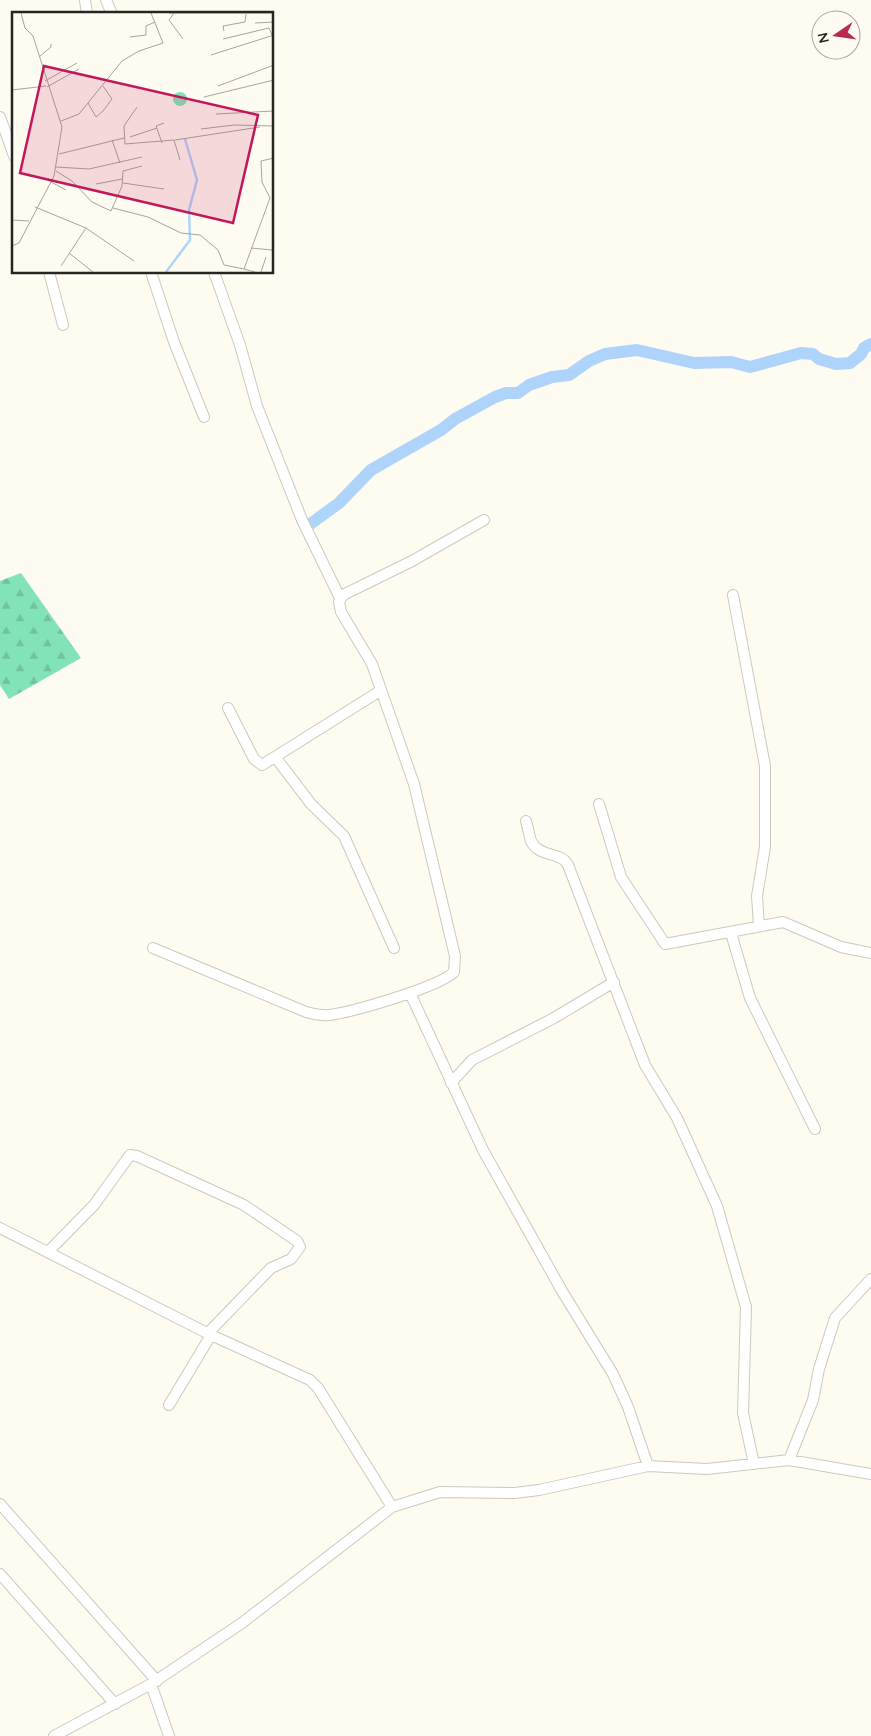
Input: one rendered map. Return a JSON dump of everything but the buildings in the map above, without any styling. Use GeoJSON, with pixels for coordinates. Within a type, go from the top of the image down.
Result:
{"type":"FeatureCollection","features":[{"type":"Feature","properties":{"kind":"street"},"geometry":{"type":"LineString","coordinates":[[106,0],[111,12]]}},
{"type":"Feature","properties":{"kind":"street"},"geometry":{"type":"LineString","coordinates":[[0,117],[12,150]]}},
{"type":"Feature","properties":{"kind":"street"},"geometry":{"type":"LineString","coordinates":[[49,274],[62,325]]}},
{"type":"Feature","properties":{"kind":"street"},"geometry":{"type":"LineString","coordinates":[[152,274],[174,342],[204,417]]}},
{"type":"Feature","properties":{"kind":"street"},"geometry":{"type":"LineString","coordinates":[[153,948],[315,1014],[328,1015],[346,1012],[410,993],[451,975],[456,969],[414,784],[366,652],[341,612],[340,598],[302,520],[257,406],[240,345],[215,274]]}},
{"type":"Feature","properties":{"kind":"street"},"geometry":{"type":"LineString","coordinates":[[340,598],[359,586],[412,561],[484,520]]}},
{"type":"Feature","properties":{"kind":"street"},"geometry":{"type":"LineString","coordinates":[[733,595],[765,766],[765,847],[757,896],[759,926]]}},
{"type":"Feature","properties":{"kind":"street"},"geometry":{"type":"LineString","coordinates":[[228,708],[257,763],[262,766],[380,691]]}},
{"type":"Feature","properties":{"kind":"street"},"geometry":{"type":"LineString","coordinates":[[276,758],[311,804],[344,836],[394,948]]}},
{"type":"Feature","properties":{"kind":"street"},"geometry":{"type":"LineString","coordinates":[[599,804],[621,877],[663,942],[669,944],[783,922],[841,947],[871,953]]}},
{"type":"Feature","properties":{"kind":"street"},"geometry":{"type":"LineString","coordinates":[[526,820],[531,840],[535,847],[546,854],[566,861],[645,1064],[677,1118],[709,1186],[728,1242],[746,1307],[743,1413],[754,1464]]}},
{"type":"Feature","properties":{"kind":"street"},"geometry":{"type":"LineString","coordinates":[[731,933],[750,998],[815,1129]]}},
{"type":"Feature","properties":{"kind":"street"},"geometry":{"type":"LineString","coordinates":[[451,1083],[472,1060],[554,1018],[614,982]]}},
{"type":"Feature","properties":{"kind":"street"},"geometry":{"type":"LineString","coordinates":[[410,993],[483,1150],[562,1291],[613,1374],[628,1407],[648,1466]]}},
{"type":"Feature","properties":{"kind":"street"},"geometry":{"type":"LineString","coordinates":[[49,1251],[94,1205],[130,1156],[137,1156],[244,1205],[297,1242],[300,1247],[291,1259],[271,1268],[209,1334],[169,1405]]}},
{"type":"Feature","properties":{"kind":"street"},"geometry":{"type":"LineString","coordinates":[[0,1228],[49,1251],[209,1334],[310,1380],[318,1388],[392,1507]]}},
{"type":"Feature","properties":{"kind":"street"},"geometry":{"type":"LineString","coordinates":[[789,1460],[813,1400],[819,1369],[836,1318],[871,1279]]}},
{"type":"Feature","properties":{"kind":"street"},"geometry":{"type":"LineString","coordinates":[[54,1736],[154,1683],[242,1623],[392,1507],[440,1492],[460,1490],[515,1493],[539,1490],[648,1466],[707,1469],[789,1460],[871,1474]]}},
{"type":"Feature","properties":{"kind":"street"},"geometry":{"type":"LineString","coordinates":[[0,1504],[154,1683],[169,1736]]}},
{"type":"Feature","properties":{"kind":"street"},"geometry":{"type":"LineString","coordinates":[[0,1574],[114,1704]]}},
{"type":"Feature","properties":{"kind":"green space"},"geometry":{"type":"Polygon","coordinates":[[[21,573],[81,658],[9,699],[0,685],[0,581],[21,573]]]}},
{"type":"Feature","properties":{"kind":"waterway"},"geometry":{"type":"LineString","coordinates":[[309,525],[339,503],[371,470],[441,430],[455,419],[495,397],[506,393],[518,393],[529,385],[552,377],[569,375],[589,361],[605,354],[637,350],[694,363],[731,362],[750,367],[801,353],[813,354],[819,359],[836,364],[850,363],[861,354],[864,348],[871,344]]}}]}
